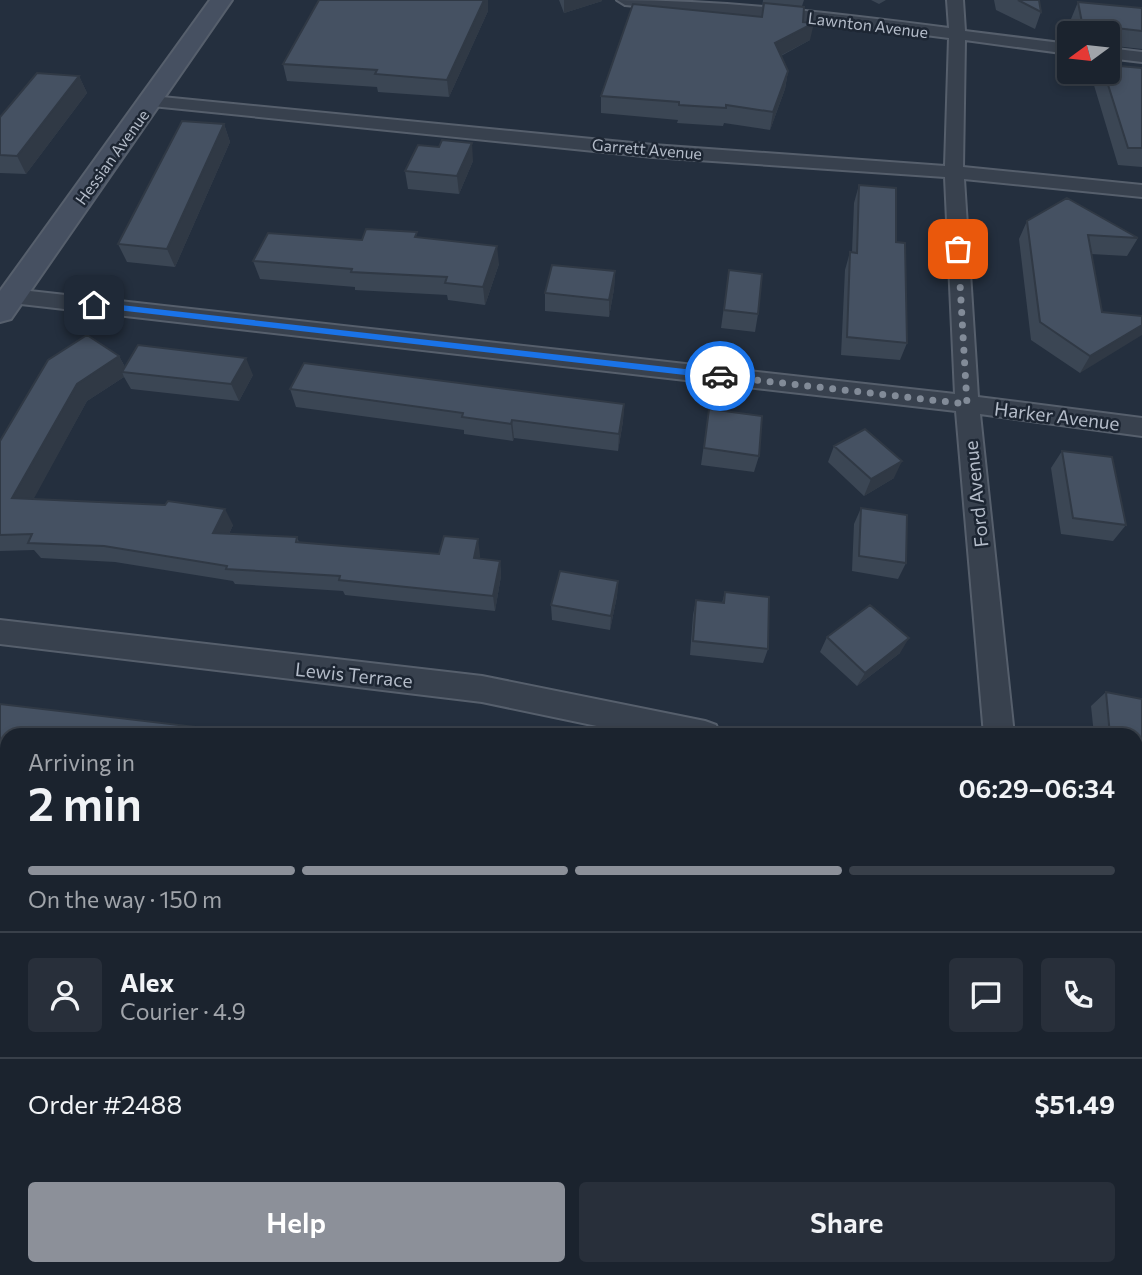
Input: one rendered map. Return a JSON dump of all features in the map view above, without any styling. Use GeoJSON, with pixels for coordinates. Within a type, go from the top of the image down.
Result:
{"type":"FeatureCollection","features":[{"type":"Feature","properties":{"kind":"main road","name":"Hessian Avenue"},"geometry":{"type":"LineString","coordinates":[[6,304],[221,0]]}},
{"type":"Feature","properties":{"kind":"street","name":"Lawnton Avenue"},"geometry":{"type":"LineString","coordinates":[[625,0],[716,4],[1057,48]]}},
{"type":"Feature","properties":{"kind":"street","name":"Ford Avenue"},"geometry":{"type":"LineString","coordinates":[[955,0],[957,35],[954,172],[967,404],[998,728]]}},
{"type":"Feature","properties":{"kind":"street"},"geometry":{"type":"LineString","coordinates":[[1120,54],[1142,57]]}},
{"type":"Feature","properties":{"kind":"street","name":"Garrett Avenue"},"geometry":{"type":"LineString","coordinates":[[152,101],[653,151],[954,172],[1142,191]]}},
{"type":"Feature","properties":{"kind":"street","name":"Harker Avenue"},"geometry":{"type":"LineString","coordinates":[[6,304],[967,404],[1142,427]]}},
{"type":"Feature","properties":{"kind":"street","name":"Lewis Terrace"},"geometry":{"type":"LineString","coordinates":[[0,632],[482,689],[671,728]]}},
{"type":"Feature","properties":{"kind":"building"},"geometry":{"type":"Polygon","coordinates":[[[319,0],[484,0],[447,80],[375,74],[377,70],[283,64],[319,0]]]}},
{"type":"Feature","properties":{"kind":"building"},"geometry":{"type":"Polygon","coordinates":[[[1018,0],[1039,0],[1041,12],[1018,0]]]}},
{"type":"Feature","properties":{"kind":"building"},"geometry":{"type":"Polygon","coordinates":[[[1078,2],[1142,8],[1142,31],[1120,28],[1120,21],[1082,21],[1078,2]]]}},
{"type":"Feature","properties":{"kind":"building"},"geometry":{"type":"Polygon","coordinates":[[[764,3],[804,7],[803,22],[814,23],[775,43],[788,71],[773,112],[726,105],[726,108],[679,105],[679,102],[601,96],[633,4],[762,17],[764,3]]]}},
{"type":"Feature","properties":{"kind":"building"},"geometry":{"type":"Polygon","coordinates":[[[1120,66],[1142,68],[1142,148],[1128,148],[1108,84],[1120,84],[1120,66]]]}},
{"type":"Feature","properties":{"kind":"building"},"geometry":{"type":"Polygon","coordinates":[[[37,73],[79,76],[17,156],[0,155],[0,117],[37,73]]]}},
{"type":"Feature","properties":{"kind":"building"},"geometry":{"type":"Polygon","coordinates":[[[182,121],[224,124],[167,249],[118,244],[182,121]]]}},
{"type":"Feature","properties":{"kind":"building"},"geometry":{"type":"Polygon","coordinates":[[[442,140],[472,143],[457,176],[405,171],[418,145],[439,147],[442,140]]]}},
{"type":"Feature","properties":{"kind":"building"},"geometry":{"type":"Polygon","coordinates":[[[859,185],[896,188],[896,242],[905,243],[907,343],[847,337],[850,252],[857,253],[859,185]]]}},
{"type":"Feature","properties":{"kind":"building"},"geometry":{"type":"Polygon","coordinates":[[[1067,198],[1138,238],[1088,235],[1102,312],[1142,316],[1142,325],[1090,356],[1040,322],[1027,221],[1067,198]]]}},
{"type":"Feature","properties":{"kind":"building"},"geometry":{"type":"Polygon","coordinates":[[[366,229],[417,232],[415,237],[497,246],[483,287],[445,283],[447,277],[351,272],[352,269],[253,261],[268,233],[362,240],[366,229]]]}},
{"type":"Feature","properties":{"kind":"building"},"geometry":{"type":"Polygon","coordinates":[[[552,265],[615,271],[609,300],[545,293],[552,265]]]}},
{"type":"Feature","properties":{"kind":"building"},"geometry":{"type":"Polygon","coordinates":[[[729,270],[762,274],[758,314],[724,310],[729,270]]]}},
{"type":"Feature","properties":{"kind":"building"},"geometry":{"type":"Polygon","coordinates":[[[87,335],[119,356],[77,384],[12,498],[165,505],[168,501],[225,509],[213,533],[297,537],[296,542],[439,554],[444,536],[478,539],[474,558],[500,561],[493,596],[339,580],[340,576],[226,569],[227,566],[104,546],[28,543],[32,534],[0,535],[0,441],[48,360],[87,335]]]}},
{"type":"Feature","properties":{"kind":"building"},"geometry":{"type":"Polygon","coordinates":[[[138,345],[246,358],[231,384],[122,372],[138,345]]]}},
{"type":"Feature","properties":{"kind":"building"},"geometry":{"type":"Polygon","coordinates":[[[304,363],[624,404],[619,434],[512,420],[511,424],[462,417],[463,413],[290,389],[304,363]]]}},
{"type":"Feature","properties":{"kind":"building"},"geometry":{"type":"Polygon","coordinates":[[[709,409],[762,416],[759,456],[704,448],[709,409]]]}},
{"type":"Feature","properties":{"kind":"building"},"geometry":{"type":"Polygon","coordinates":[[[865,429],[902,461],[871,479],[834,446],[865,429]]]}},
{"type":"Feature","properties":{"kind":"building"},"geometry":{"type":"Polygon","coordinates":[[[1062,451],[1112,457],[1126,525],[1073,518],[1062,451]]]}},
{"type":"Feature","properties":{"kind":"building"},"geometry":{"type":"Polygon","coordinates":[[[861,508],[907,515],[906,563],[859,556],[861,508]]]}},
{"type":"Feature","properties":{"kind":"building"},"geometry":{"type":"Polygon","coordinates":[[[560,571],[618,581],[611,616],[551,605],[560,571]]]}},
{"type":"Feature","properties":{"kind":"building"},"geometry":{"type":"Polygon","coordinates":[[[725,592],[769,597],[768,649],[693,641],[696,600],[724,603],[725,592]]]}},
{"type":"Feature","properties":{"kind":"building"},"geometry":{"type":"Polygon","coordinates":[[[870,605],[909,638],[865,673],[827,637],[870,605]]]}},
{"type":"Feature","properties":{"kind":"building"},"geometry":{"type":"Polygon","coordinates":[[[1106,692],[1142,699],[1142,728],[1109,728],[1106,692]]]}},
{"type":"Feature","properties":{"kind":"building"},"geometry":{"type":"Polygon","coordinates":[[[0,704],[204,728],[0,728],[0,704]]]}},
{"type":"Feature","properties":{"kind":"way so far"},"geometry":{"type":"LineString","coordinates":[[720,376],[967,404],[958,249]]}},
{"type":"Feature","properties":{"kind":"route"},"geometry":{"type":"LineString","coordinates":[[94,305],[720,376]]}}]}
